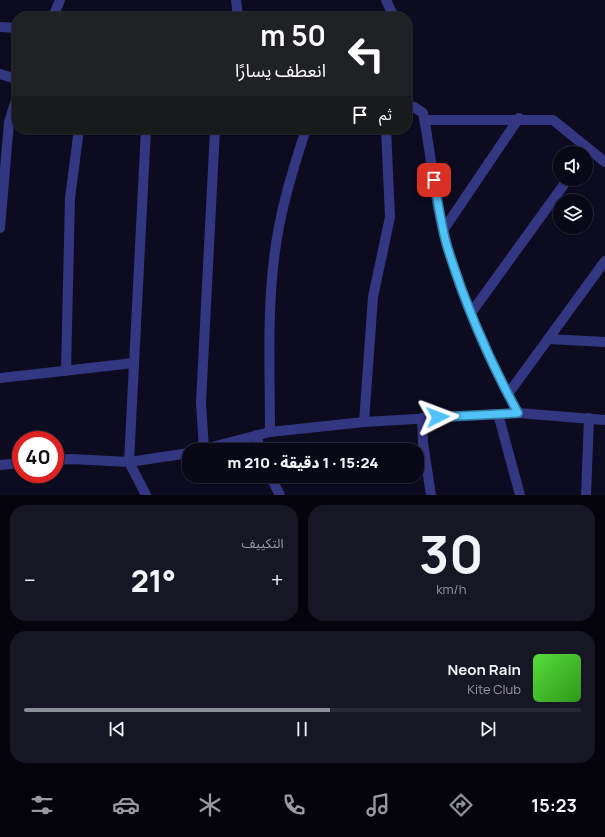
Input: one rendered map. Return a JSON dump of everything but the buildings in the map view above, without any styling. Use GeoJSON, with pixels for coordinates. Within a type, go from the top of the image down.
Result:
{"type":"FeatureCollection","features":[{"type":"Feature","properties":{"kind":"street"},"geometry":{"type":"LineString","coordinates":[[55,12],[60,0]]}},
{"type":"Feature","properties":{"kind":"street"},"geometry":{"type":"LineString","coordinates":[[236,0],[237,12]]}},
{"type":"Feature","properties":{"kind":"street"},"geometry":{"type":"LineString","coordinates":[[386,0],[392,12]]}},
{"type":"Feature","properties":{"kind":"street"},"geometry":{"type":"LineString","coordinates":[[0,27],[12,28]]}},
{"type":"Feature","properties":{"kind":"street"},"geometry":{"type":"LineString","coordinates":[[0,74],[12,78]]}},
{"type":"Feature","properties":{"kind":"street"},"geometry":{"type":"LineString","coordinates":[[412,107],[419,109],[424,120],[447,244],[471,313],[497,375],[518,413]]}},
{"type":"Feature","properties":{"kind":"street"},"geometry":{"type":"LineString","coordinates":[[0,228],[9,122],[12,113]]}},
{"type":"Feature","properties":{"kind":"street"},"geometry":{"type":"LineString","coordinates":[[424,120],[519,118],[553,120],[581,146]]}},
{"type":"Feature","properties":{"kind":"street"},"geometry":{"type":"LineString","coordinates":[[444,229],[519,118]]}},
{"type":"Feature","properties":{"kind":"street"},"geometry":{"type":"LineString","coordinates":[[66,371],[70,198],[77,134]]}},
{"type":"Feature","properties":{"kind":"street"},"geometry":{"type":"LineString","coordinates":[[146,134],[129,462],[146,495]]}},
{"type":"Feature","properties":{"kind":"street"},"geometry":{"type":"LineString","coordinates":[[202,443],[201,404],[215,134]]}},
{"type":"Feature","properties":{"kind":"street"},"geometry":{"type":"LineString","coordinates":[[270,432],[270,324],[274,259],[284,201],[304,134]]}},
{"type":"Feature","properties":{"kind":"street"},"geometry":{"type":"LineString","coordinates":[[364,422],[373,297],[390,217],[386,134]]}},
{"type":"Feature","properties":{"kind":"street"},"geometry":{"type":"LineString","coordinates":[[593,155],[605,162]]}},
{"type":"Feature","properties":{"kind":"street"},"geometry":{"type":"LineString","coordinates":[[471,313],[563,186]]}},
{"type":"Feature","properties":{"kind":"street"},"geometry":{"type":"LineString","coordinates":[[508,394],[604,265]]}},
{"type":"Feature","properties":{"kind":"street"},"geometry":{"type":"LineString","coordinates":[[548,339],[605,342]]}},
{"type":"Feature","properties":{"kind":"street"},"geometry":{"type":"LineString","coordinates":[[0,378],[134,364]]}},
{"type":"Feature","properties":{"kind":"street"},"geometry":{"type":"LineString","coordinates":[[227,443],[270,432],[364,422],[422,418],[518,413],[605,420]]}},
{"type":"Feature","properties":{"kind":"street"},"geometry":{"type":"LineString","coordinates":[[498,414],[520,495]]}},
{"type":"Feature","properties":{"kind":"street"},"geometry":{"type":"LineString","coordinates":[[422,418],[423,443],[431,495]]}},
{"type":"Feature","properties":{"kind":"street"},"geometry":{"type":"LineString","coordinates":[[586,495],[589,418]]}},
{"type":"Feature","properties":{"kind":"street"},"geometry":{"type":"LineString","coordinates":[[256,435],[259,443]]}},
{"type":"Feature","properties":{"kind":"street"},"geometry":{"type":"LineString","coordinates":[[64,459],[129,462],[182,453]]}},
{"type":"Feature","properties":{"kind":"street"},"geometry":{"type":"LineString","coordinates":[[0,465],[12,464]]}},
{"type":"Feature","properties":{"kind":"street"},"geometry":{"type":"LineString","coordinates":[[274,483],[280,495]]}},
{"type":"Feature","properties":{"kind":"route"},"geometry":{"type":"LineString","coordinates":[[434,180],[447,244],[471,313],[497,375],[518,413],[438,417]]}}]}
